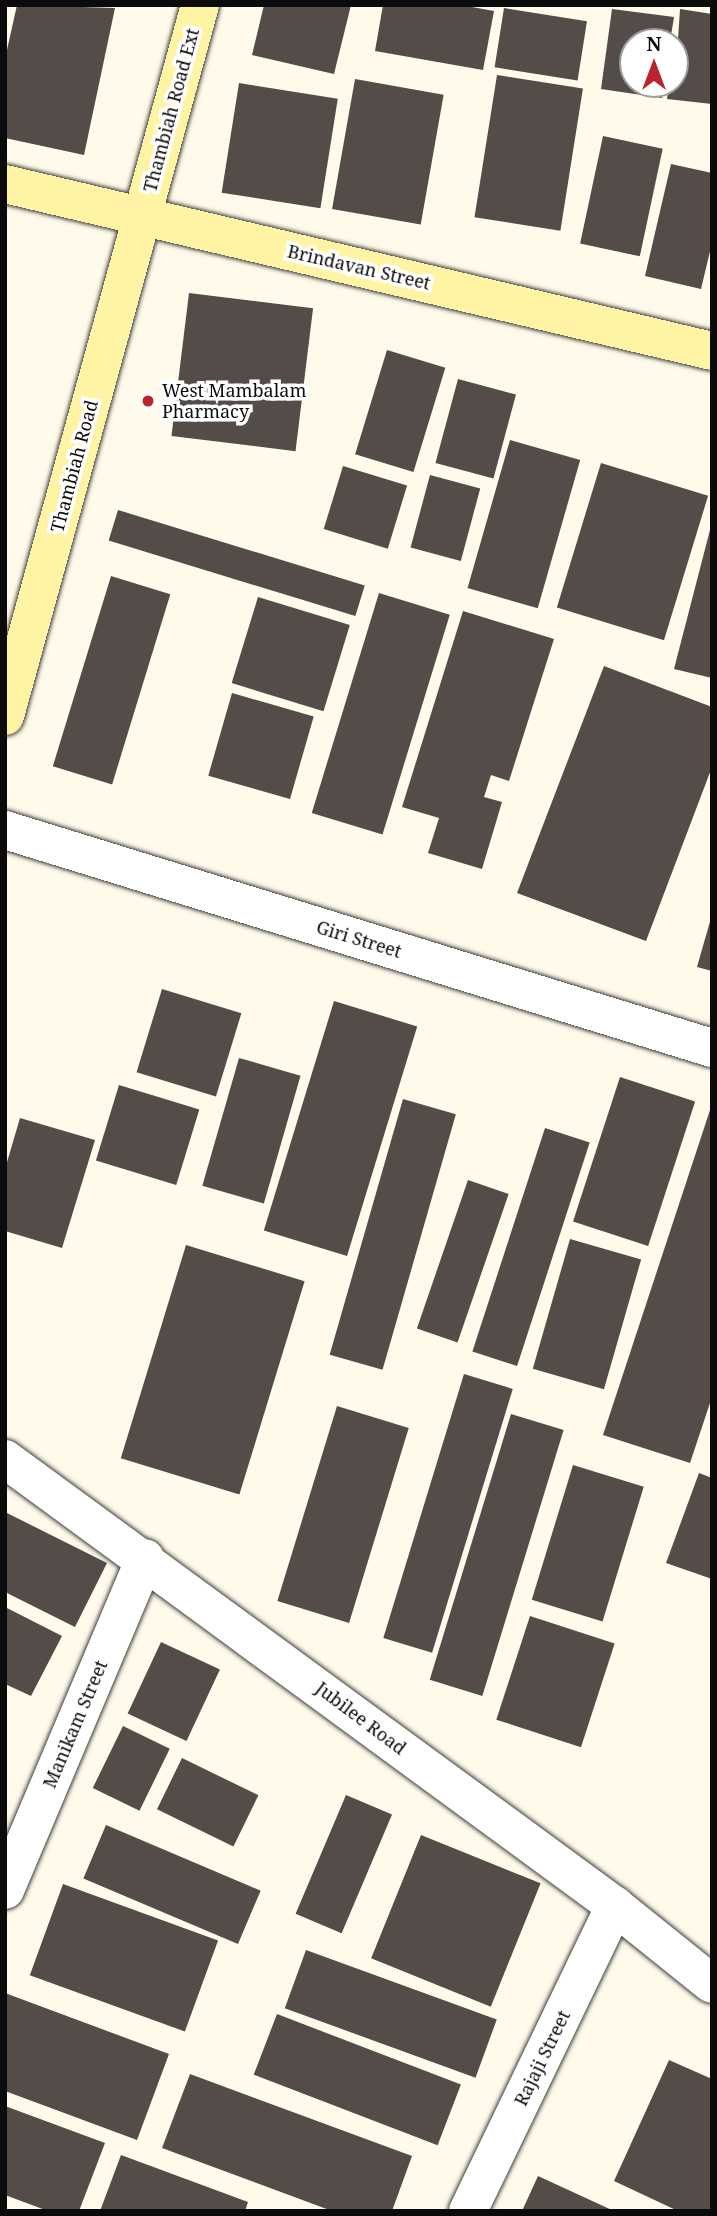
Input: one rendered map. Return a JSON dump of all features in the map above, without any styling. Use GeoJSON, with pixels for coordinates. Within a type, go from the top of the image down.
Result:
{"type":"FeatureCollection","features":[{"type":"Feature","properties":{"kind":"street","name":"Thambiah Road Ext"},"geometry":{"type":"LineString","coordinates":[[142,215],[200,5]]}},
{"type":"Feature","properties":{"kind":"street","name":"Brindavan Street"},"geometry":{"type":"LineString","coordinates":[[5,184],[710,345]]}},
{"type":"Feature","properties":{"kind":"street","name":"Thambiah Road"},"geometry":{"type":"LineString","coordinates":[[5,716],[142,215]]}},
{"type":"Feature","properties":{"kind":"street","name":"Giri Street"},"geometry":{"type":"LineString","coordinates":[[5,830],[712,1048]]}},
{"type":"Feature","properties":{"kind":"street","name":"Jubilee Road"},"geometry":{"type":"LineString","coordinates":[[5,1458],[145,1558],[615,1906],[712,1984]]}},
{"type":"Feature","properties":{"kind":"street","name":"Manikam Street"},"geometry":{"type":"LineString","coordinates":[[5,1890],[145,1558]]}},
{"type":"Feature","properties":{"kind":"street","name":"Rajaji Street"},"geometry":{"type":"LineString","coordinates":[[468,2211],[615,1906]]}},
{"type":"Feature","properties":{"kind":"building"},"geometry":{"type":"Polygon","coordinates":[[[17,5],[115,8],[84,155],[5,138],[5,59],[17,5]]]}},
{"type":"Feature","properties":{"kind":"building"},"geometry":{"type":"Polygon","coordinates":[[[264,5],[351,5],[334,74],[252,55],[264,5]]]}},
{"type":"Feature","properties":{"kind":"building"},"geometry":{"type":"Polygon","coordinates":[[[383,5],[461,5],[494,11],[483,70],[375,51],[383,5]]]}},
{"type":"Feature","properties":{"kind":"building"},"geometry":{"type":"Polygon","coordinates":[[[504,8],[587,21],[578,80],[495,67],[504,8]]]}},
{"type":"Feature","properties":{"kind":"building"},"geometry":{"type":"Polygon","coordinates":[[[612,9],[674,17],[672,28],[619,28],[619,92],[601,89],[612,9]]]}},
{"type":"Feature","properties":{"kind":"building"},"geometry":{"type":"Polygon","coordinates":[[[680,9],[712,14],[712,104],[667,99],[689,98],[689,28],[679,28],[680,9]]]}},
{"type":"Feature","properties":{"kind":"building"},"geometry":{"type":"Polygon","coordinates":[[[497,75],[583,89],[560,231],[474,217],[497,75]]]}},
{"type":"Feature","properties":{"kind":"building"},"geometry":{"type":"Polygon","coordinates":[[[355,79],[444,95],[421,225],[332,209],[355,79]]]}},
{"type":"Feature","properties":{"kind":"building"},"geometry":{"type":"Polygon","coordinates":[[[239,83],[338,99],[320,208],[222,193],[239,83]]]}},
{"type":"Feature","properties":{"kind":"building"},"geometry":{"type":"Polygon","coordinates":[[[603,136],[663,149],[640,256],[580,244],[603,136]]]}},
{"type":"Feature","properties":{"kind":"building"},"geometry":{"type":"Polygon","coordinates":[[[671,164],[712,173],[712,243],[701,289],[645,276],[671,164]]]}},
{"type":"Feature","properties":{"kind":"building"},"geometry":{"type":"Polygon","coordinates":[[[189,293],[313,308],[296,451],[171,436],[189,293]]]}},
{"type":"Feature","properties":{"kind":"building"},"geometry":{"type":"Polygon","coordinates":[[[387,350],[445,368],[413,472],[355,454],[387,350]]]}},
{"type":"Feature","properties":{"kind":"building"},"geometry":{"type":"Polygon","coordinates":[[[458,379],[516,395],[493,479],[435,463],[458,379]]]}},
{"type":"Feature","properties":{"kind":"building"},"geometry":{"type":"Polygon","coordinates":[[[510,440],[580,460],[538,608],[468,588],[510,440]]]}},
{"type":"Feature","properties":{"kind":"building"},"geometry":{"type":"Polygon","coordinates":[[[601,463],[708,496],[664,640],[557,607],[601,463]]]}},
{"type":"Feature","properties":{"kind":"building"},"geometry":{"type":"Polygon","coordinates":[[[343,466],[407,486],[388,549],[324,529],[343,466]]]}},
{"type":"Feature","properties":{"kind":"building"},"geometry":{"type":"Polygon","coordinates":[[[430,475],[480,488],[461,561],[411,547],[430,475]]]}},
{"type":"Feature","properties":{"kind":"building"},"geometry":{"type":"Polygon","coordinates":[[[118,510],[365,585],[355,616],[109,541],[118,510]]]}},
{"type":"Feature","properties":{"kind":"building"},"geometry":{"type":"Polygon","coordinates":[[[712,526],[712,678],[674,669],[712,526]]]}},
{"type":"Feature","properties":{"kind":"building"},"geometry":{"type":"Polygon","coordinates":[[[111,576],[170,594],[112,784],[53,766],[111,576]]]}},
{"type":"Feature","properties":{"kind":"building"},"geometry":{"type":"Polygon","coordinates":[[[379,593],[450,615],[383,835],[312,813],[379,593]]]}},
{"type":"Feature","properties":{"kind":"building"},"geometry":{"type":"Polygon","coordinates":[[[258,597],[350,625],[323,711],[232,683],[258,597]]]}},
{"type":"Feature","properties":{"kind":"building"},"geometry":{"type":"Polygon","coordinates":[[[463,611],[554,639],[509,781],[491,775],[484,797],[502,802],[482,869],[428,853],[439,818],[402,807],[463,611]]]}},
{"type":"Feature","properties":{"kind":"building"},"geometry":{"type":"Polygon","coordinates":[[[604,666],[712,707],[712,767],[646,941],[517,893],[604,666]]]}},
{"type":"Feature","properties":{"kind":"building"},"geometry":{"type":"Polygon","coordinates":[[[232,693],[314,716],[290,799],[208,776],[232,693]]]}},
{"type":"Feature","properties":{"kind":"building"},"geometry":{"type":"Polygon","coordinates":[[[712,918],[712,971],[697,967],[712,918]]]}},
{"type":"Feature","properties":{"kind":"building"},"geometry":{"type":"Polygon","coordinates":[[[162,989],[241,1013],[216,1096],[137,1072],[162,989]]]}},
{"type":"Feature","properties":{"kind":"building"},"geometry":{"type":"Polygon","coordinates":[[[334,1001],[417,1026],[347,1256],[264,1231],[334,1001]]]}},
{"type":"Feature","properties":{"kind":"building"},"geometry":{"type":"Polygon","coordinates":[[[239,1058],[301,1076],[264,1203],[202,1186],[239,1058]]]}},
{"type":"Feature","properties":{"kind":"building"},"geometry":{"type":"Polygon","coordinates":[[[620,1077],[695,1101],[648,1246],[573,1222],[620,1077]]]}},
{"type":"Feature","properties":{"kind":"building"},"geometry":{"type":"Polygon","coordinates":[[[119,1085],[199,1110],[176,1185],[96,1161],[119,1085]]]}},
{"type":"Feature","properties":{"kind":"building"},"geometry":{"type":"Polygon","coordinates":[[[403,1099],[456,1114],[383,1370],[330,1355],[403,1099]]]}},
{"type":"Feature","properties":{"kind":"building"},"geometry":{"type":"Polygon","coordinates":[[[711,1107],[712,1397],[690,1463],[603,1435],[711,1107]]]}},
{"type":"Feature","properties":{"kind":"building"},"geometry":{"type":"Polygon","coordinates":[[[20,1118],[95,1140],[62,1248],[5,1231],[5,1169],[20,1118]]]}},
{"type":"Feature","properties":{"kind":"building"},"geometry":{"type":"Polygon","coordinates":[[[545,1128],[590,1143],[517,1366],[472,1351],[545,1128]]]}},
{"type":"Feature","properties":{"kind":"building"},"geometry":{"type":"Polygon","coordinates":[[[468,1180],[509,1194],[458,1342],[417,1328],[468,1180]]]}},
{"type":"Feature","properties":{"kind":"building"},"geometry":{"type":"Polygon","coordinates":[[[570,1239],[641,1259],[604,1389],[533,1369],[570,1239]]]}},
{"type":"Feature","properties":{"kind":"building"},"geometry":{"type":"Polygon","coordinates":[[[186,1245],[305,1281],[239,1495],[121,1458],[186,1245]]]}},
{"type":"Feature","properties":{"kind":"building"},"geometry":{"type":"Polygon","coordinates":[[[464,1374],[513,1389],[432,1653],[383,1638],[464,1374]]]}},
{"type":"Feature","properties":{"kind":"building"},"geometry":{"type":"Polygon","coordinates":[[[337,1406],[409,1428],[349,1623],[277,1601],[337,1406]]]}},
{"type":"Feature","properties":{"kind":"building"},"geometry":{"type":"Polygon","coordinates":[[[511,1414],[564,1430],[482,1696],[430,1680],[511,1414]]]}},
{"type":"Feature","properties":{"kind":"building"},"geometry":{"type":"Polygon","coordinates":[[[573,1465],[644,1487],[603,1621],[532,1600],[573,1465]]]}},
{"type":"Feature","properties":{"kind":"building"},"geometry":{"type":"Polygon","coordinates":[[[699,1473],[712,1478],[712,1579],[666,1563],[699,1473]]]}},
{"type":"Feature","properties":{"kind":"building"},"geometry":{"type":"Polygon","coordinates":[[[5,1512],[107,1563],[75,1627],[5,1592],[5,1512]]]}},
{"type":"Feature","properties":{"kind":"building"},"geometry":{"type":"Polygon","coordinates":[[[5,1607],[62,1636],[31,1696],[5,1684],[5,1607]]]}},
{"type":"Feature","properties":{"kind":"building"},"geometry":{"type":"Polygon","coordinates":[[[530,1616],[615,1644],[581,1747],[496,1720],[530,1616]]]}},
{"type":"Feature","properties":{"kind":"building"},"geometry":{"type":"Polygon","coordinates":[[[161,1642],[220,1669],[187,1741],[128,1714],[161,1642]]]}},
{"type":"Feature","properties":{"kind":"building"},"geometry":{"type":"Polygon","coordinates":[[[123,1726],[170,1749],[139,1811],[93,1788],[123,1726]]]}},
{"type":"Feature","properties":{"kind":"building"},"geometry":{"type":"Polygon","coordinates":[[[182,1758],[258,1795],[233,1846],[157,1809],[182,1758]]]}},
{"type":"Feature","properties":{"kind":"building"},"geometry":{"type":"Polygon","coordinates":[[[346,1795],[392,1815],[342,1933],[296,1914],[346,1795]]]}},
{"type":"Feature","properties":{"kind":"building"},"geometry":{"type":"Polygon","coordinates":[[[106,1825],[261,1891],[238,1944],[83,1878],[106,1825]]]}},
{"type":"Feature","properties":{"kind":"building"},"geometry":{"type":"Polygon","coordinates":[[[421,1835],[541,1883],[491,2007],[371,1958],[421,1835]]]}},
{"type":"Feature","properties":{"kind":"building"},"geometry":{"type":"Polygon","coordinates":[[[63,1884],[218,1940],[185,2032],[30,1975],[63,1884]]]}},
{"type":"Feature","properties":{"kind":"building"},"geometry":{"type":"Polygon","coordinates":[[[306,1950],[497,2019],[476,2078],[285,2008],[306,1950]]]}},
{"type":"Feature","properties":{"kind":"building"},"geometry":{"type":"Polygon","coordinates":[[[5,1993],[169,2054],[137,2140],[5,2091],[5,1993]]]}},
{"type":"Feature","properties":{"kind":"building"},"geometry":{"type":"Polygon","coordinates":[[[277,2014],[461,2085],[438,2145],[254,2075],[277,2014]]]}},
{"type":"Feature","properties":{"kind":"building"},"geometry":{"type":"Polygon","coordinates":[[[669,2060],[712,2079],[712,2211],[678,2211],[614,2181],[669,2060]]]}},
{"type":"Feature","properties":{"kind":"building"},"geometry":{"type":"Polygon","coordinates":[[[190,2074],[412,2156],[392,2211],[332,2211],[162,2148],[190,2074]]]}},
{"type":"Feature","properties":{"kind":"building"},"geometry":{"type":"Polygon","coordinates":[[[5,2106],[105,2143],[79,2211],[48,2211],[5,2195],[5,2106]]]}},
{"type":"Feature","properties":{"kind":"building"},"geometry":{"type":"Polygon","coordinates":[[[121,2155],[248,2202],[245,2211],[100,2211],[121,2155]]]}},
{"type":"Feature","properties":{"kind":"building"},"geometry":{"type":"Polygon","coordinates":[[[538,2176],[614,2211],[522,2211],[538,2176]]]}},
{"type":"Feature","properties":{"kind":"place","name":"West Mambalam Pharmacy"},"geometry":{"type":"Point","coordinates":[148,401]}}]}
